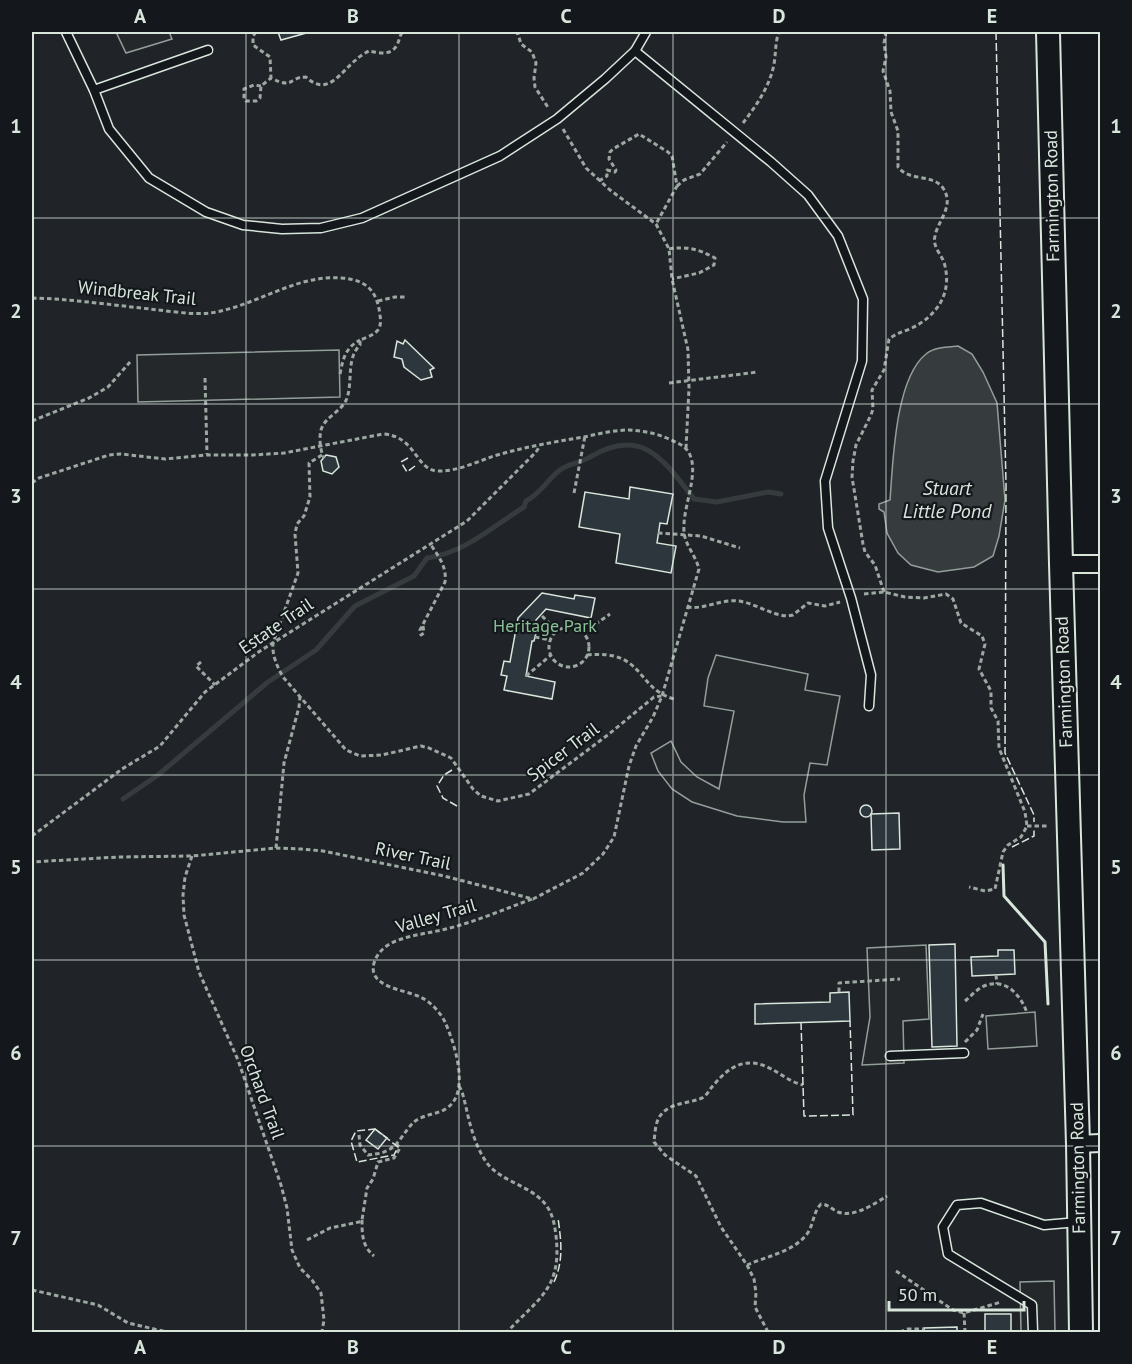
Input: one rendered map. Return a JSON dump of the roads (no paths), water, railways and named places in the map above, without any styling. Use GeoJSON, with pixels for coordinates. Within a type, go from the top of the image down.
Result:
{"type":"FeatureCollection","features":[{"type":"Feature","properties":{"kind":"street","name":"Farmington Road"},"geometry":{"type":"LineString","coordinates":[[1048,32],[1061,564],[1089,1144],[1078,1222],[1081,1332]]}},
{"type":"Feature","properties":{"kind":"street"},"geometry":{"type":"LineString","coordinates":[[1061,564],[1101,564]]}},
{"type":"Feature","properties":{"kind":"lane"},"geometry":{"type":"LineString","coordinates":[[66,32],[110,129],[149,178],[206,212],[243,225],[282,229],[321,228],[362,218],[500,156],[557,119],[635,51],[645,32]]}},
{"type":"Feature","properties":{"kind":"lane"},"geometry":{"type":"LineString","coordinates":[[94,90],[208,50]]}},
{"type":"Feature","properties":{"kind":"lane"},"geometry":{"type":"LineString","coordinates":[[635,51],[808,195],[838,236],[863,299],[862,361],[825,481],[828,528],[851,598],[871,675],[869,706]]}},
{"type":"Feature","properties":{"kind":"lane"},"geometry":{"type":"LineString","coordinates":[[890,1056],[964,1053]]}},
{"type":"Feature","properties":{"kind":"lane"},"geometry":{"type":"LineString","coordinates":[[1033,1332],[1032,1305],[948,1254],[943,1227],[957,1205],[981,1203],[1044,1225],[1078,1222]]}},
{"type":"Feature","properties":{"kind":"water","name":"Stuart Little Pond"},"geometry":{"type":"Polygon","coordinates":[[[958,346],[972,354],[997,403],[1005,500],[993,556],[974,567],[938,572],[911,565],[898,553],[887,533],[884,512],[879,509],[879,504],[890,500],[902,401],[916,366],[926,354],[933,350],[958,346]]]}},
{"type":"Feature","properties":{"kind":"waterway"},"geometry":{"type":"LineString","coordinates":[[123,799],[158,775],[268,682],[316,650],[355,606],[414,576],[427,558],[454,551],[490,530],[524,507],[526,501],[567,466],[608,448],[624,445],[638,446],[650,451],[661,460],[694,499],[717,502],[768,492],[781,494]]}},
{"type":"Feature","properties":{"kind":"park label","name":"Heritage Park"},"geometry":{"type":"Point","coordinates":[545,626]}}]}
